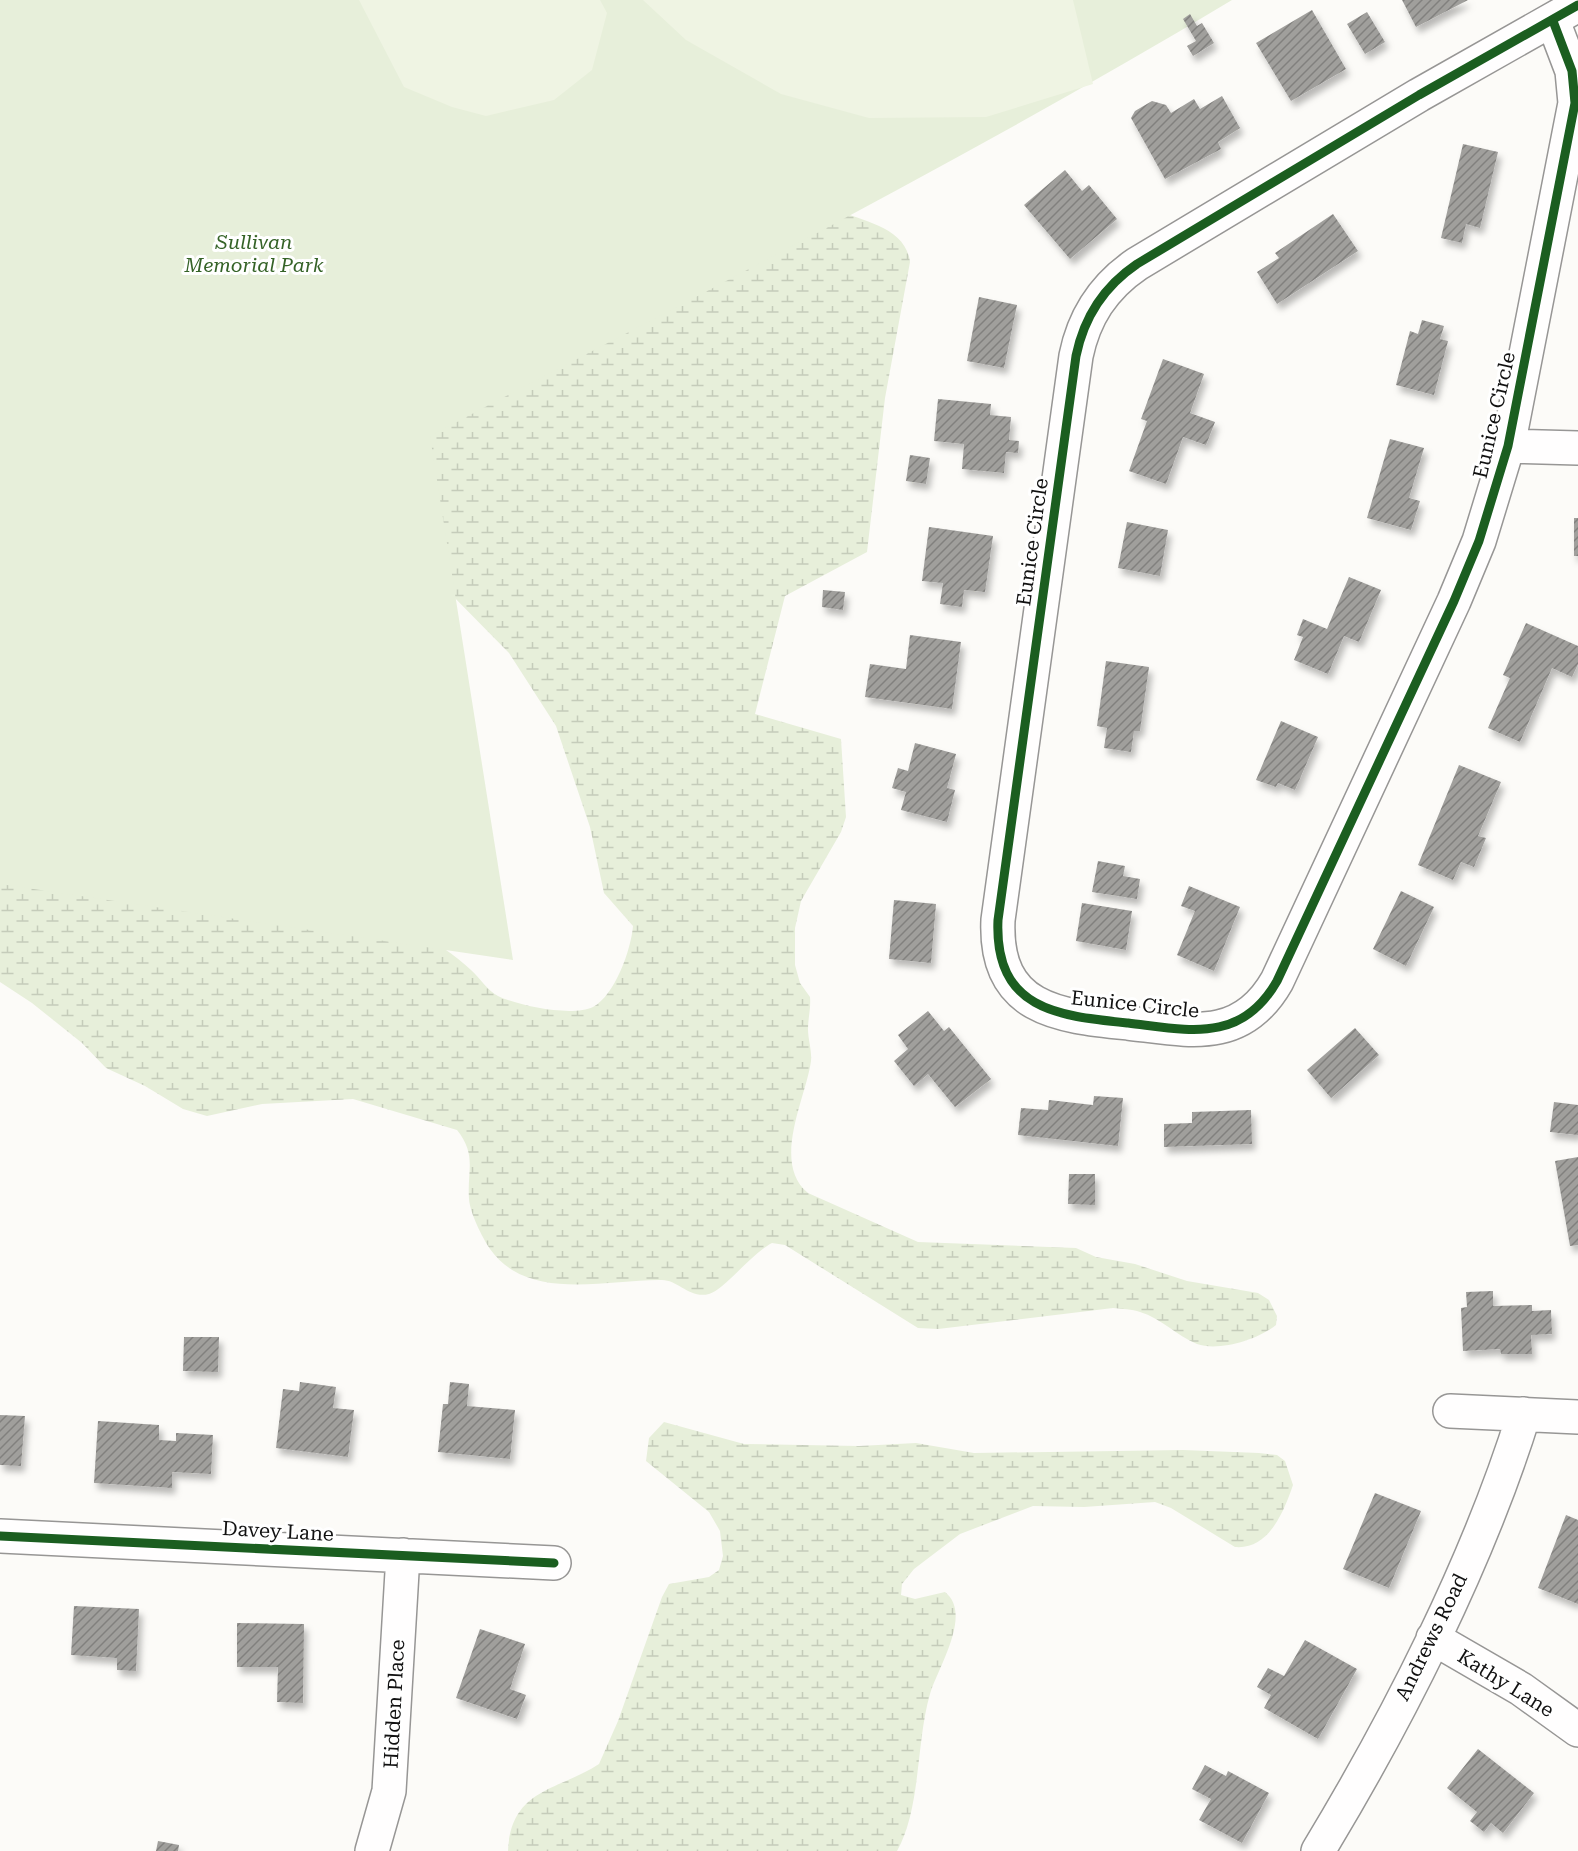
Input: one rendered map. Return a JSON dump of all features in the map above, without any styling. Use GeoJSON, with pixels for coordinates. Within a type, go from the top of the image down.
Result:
{"type":"FeatureCollection","features":[{"type":"Feature","properties":{"kind":"street","name":"Eunice Circle"},"geometry":{"type":"LineString","coordinates":[[1566,13],[1575,103],[1508,446],[1479,541],[1454,601],[1277,981],[1262,1003],[1230,1025],[1203,1031],[1074,1018],[1057,1014],[1027,998],[1015,985],[1000,955],[998,920],[1076,356],[1089,315],[1105,292],[1137,264],[1419,95],[1566,13]]}},
{"type":"Feature","properties":{"kind":"street"},"geometry":{"type":"LineString","coordinates":[[1508,446],[1578,448]]}},
{"type":"Feature","properties":{"kind":"street"},"geometry":{"type":"LineString","coordinates":[[1450,1411],[1578,1417]]}},
{"type":"Feature","properties":{"kind":"street","name":"Andrews Road"},"geometry":{"type":"LineString","coordinates":[[1318,1851],[1363,1773],[1433,1638],[1489,1510],[1524,1414]]}},
{"type":"Feature","properties":{"kind":"street","name":"Davey Lane"},"geometry":{"type":"LineString","coordinates":[[0,1536],[554,1563]]}},
{"type":"Feature","properties":{"kind":"street","name":"Hidden Place"},"geometry":{"type":"LineString","coordinates":[[372,1851],[389,1791],[403,1555]]}},
{"type":"Feature","properties":{"kind":"street","name":"Kathy Lane"},"geometry":{"type":"LineString","coordinates":[[1433,1638],[1521,1689],[1578,1730]]}},
{"type":"Feature","properties":{"kind":"green space"},"geometry":{"type":"Polygon","coordinates":[[[0,0],[836,210],[881,227],[900,241],[907,250],[910,262],[885,398],[867,552],[785,596],[755,714],[841,739],[846,817],[841,832],[801,901],[795,928],[795,965],[800,983],[810,997],[808,1029],[811,1057],[791,1148],[792,1165],[797,1180],[808,1193],[918,1242],[1076,1248],[1096,1257],[1135,1264],[1187,1281],[1258,1293],[1269,1300],[1277,1316],[1276,1325],[1260,1335],[1238,1343],[1216,1346],[1197,1344],[1148,1315],[1134,1310],[1113,1308],[938,1329],[918,1328],[785,1245],[772,1243],[755,1255],[722,1286],[709,1294],[696,1294],[662,1280],[594,1284],[547,1282],[525,1276],[506,1266],[483,1238],[469,1199],[469,1155],[457,1130],[353,1099],[262,1104],[207,1116],[183,1109],[145,1086],[106,1068],[82,1043],[32,1003],[0,982],[0,0]],[[445,588],[416,928],[465,964],[498,996],[545,1009],[584,1010],[601,1001],[615,982],[629,947],[633,926],[604,893],[590,827],[556,726],[509,653],[445,588]]]}},
{"type":"Feature","properties":{"kind":"green space","name":"Sullivan Memorial Park"},"geometry":{"type":"Polygon","coordinates":[[[0,0],[1232,0],[935,170],[430,436],[513,960],[0,884],[0,0]]]}},
{"type":"Feature","properties":{"kind":"green space"},"geometry":{"type":"Polygon","coordinates":[[[359,0],[600,0],[607,13],[592,70],[554,100],[486,116],[452,107],[404,87],[359,0]]]}},
{"type":"Feature","properties":{"kind":"green space"},"geometry":{"type":"Polygon","coordinates":[[[643,0],[1073,0],[1093,84],[986,117],[869,118],[781,94],[686,40],[643,0]]]}},
{"type":"Feature","properties":{"kind":"green space"},"geometry":{"type":"Polygon","coordinates":[[[664,1422],[744,1444],[859,1446],[916,1443],[974,1453],[1183,1450],[1259,1453],[1277,1455],[1285,1461],[1293,1485],[1280,1517],[1273,1527],[1266,1536],[1247,1546],[1235,1547],[1171,1508],[1155,1502],[1084,1507],[1033,1506],[960,1534],[914,1569],[902,1584],[901,1595],[915,1599],[945,1592],[953,1602],[956,1613],[951,1641],[930,1694],[910,1816],[897,1851],[508,1851],[511,1830],[527,1803],[539,1794],[599,1764],[618,1721],[662,1597],[669,1584],[709,1577],[719,1570],[723,1556],[720,1531],[709,1512],[646,1461],[649,1438],[664,1422]]]}},
{"type":"Feature","properties":{"kind":"building"},"geometry":{"type":"Polygon","coordinates":[[[1402,0],[1468,0],[1416,27],[1402,0]]]}},
{"type":"Feature","properties":{"kind":"building"},"geometry":{"type":"Polygon","coordinates":[[[1312,10],[1346,69],[1291,101],[1256,43],[1312,10]]]}},
{"type":"Feature","properties":{"kind":"building"},"geometry":{"type":"Polygon","coordinates":[[[1367,12],[1385,42],[1365,54],[1347,24],[1367,12]]]}},
{"type":"Feature","properties":{"kind":"building"},"geometry":{"type":"Polygon","coordinates":[[[1190,14],[1197,26],[1202,23],[1214,43],[1193,56],[1187,46],[1196,41],[1183,19],[1190,14]]]}},
{"type":"Feature","properties":{"kind":"building"},"geometry":{"type":"Polygon","coordinates":[[[1222,96],[1240,128],[1218,142],[1221,149],[1165,179],[1131,118],[1135,111],[1152,101],[1166,105],[1171,113],[1194,99],[1200,109],[1222,96]]]}},
{"type":"Feature","properties":{"kind":"building"},"geometry":{"type":"Polygon","coordinates":[[[1463,144],[1498,152],[1480,228],[1466,224],[1462,243],[1441,238],[1463,144]]]}},
{"type":"Feature","properties":{"kind":"building"},"geometry":{"type":"Polygon","coordinates":[[[1065,170],[1082,191],[1089,185],[1117,219],[1070,259],[1024,205],[1065,170]]]}},
{"type":"Feature","properties":{"kind":"building"},"geometry":{"type":"Polygon","coordinates":[[[1333,214],[1358,251],[1277,304],[1257,272],[1279,258],[1275,253],[1333,214]]]}},
{"type":"Feature","properties":{"kind":"building"},"geometry":{"type":"Polygon","coordinates":[[[979,297],[1017,305],[1004,368],[967,361],[979,297]]]}},
{"type":"Feature","properties":{"kind":"building"},"geometry":{"type":"Polygon","coordinates":[[[1422,320],[1444,326],[1440,339],[1448,341],[1434,395],[1396,385],[1410,331],[1418,334],[1422,320]]]}},
{"type":"Feature","properties":{"kind":"building"},"geometry":{"type":"Polygon","coordinates":[[[1163,359],[1204,374],[1190,413],[1215,422],[1206,445],[1183,437],[1166,484],[1129,471],[1147,421],[1141,419],[1163,359]]]}},
{"type":"Feature","properties":{"kind":"building"},"geometry":{"type":"Polygon","coordinates":[[[938,399],[991,404],[990,415],[1011,417],[1009,440],[1019,441],[1018,453],[1006,452],[1004,473],[962,469],[964,444],[934,441],[938,399]]]}},
{"type":"Feature","properties":{"kind":"building"},"geometry":{"type":"Polygon","coordinates":[[[1390,439],[1424,448],[1409,498],[1420,501],[1411,530],[1367,518],[1390,439]]]}},
{"type":"Feature","properties":{"kind":"building"},"geometry":{"type":"Polygon","coordinates":[[[910,455],[930,458],[926,484],[906,481],[910,455]]]}},
{"type":"Feature","properties":{"kind":"building"},"geometry":{"type":"Polygon","coordinates":[[[1574,518],[1578,518],[1578,556],[1574,556],[1574,518]]]}},
{"type":"Feature","properties":{"kind":"building"},"geometry":{"type":"Polygon","coordinates":[[[1127,522],[1168,530],[1160,576],[1118,568],[1127,522]]]}},
{"type":"Feature","properties":{"kind":"building"},"geometry":{"type":"Polygon","coordinates":[[[929,527],[993,536],[985,592],[964,590],[962,607],[940,604],[943,583],[922,581],[929,527]]]}},
{"type":"Feature","properties":{"kind":"building"},"geometry":{"type":"Polygon","coordinates":[[[1349,577],[1381,590],[1359,642],[1344,636],[1328,674],[1294,660],[1303,637],[1297,635],[1303,619],[1327,629],[1349,577]]]}},
{"type":"Feature","properties":{"kind":"building"},"geometry":{"type":"Polygon","coordinates":[[[823,590],[845,592],[843,610],[822,607],[823,590]]]}},
{"type":"Feature","properties":{"kind":"building"},"geometry":{"type":"Polygon","coordinates":[[[1526,623],[1578,646],[1578,664],[1572,677],[1552,668],[1520,742],[1488,728],[1510,678],[1503,675],[1526,623]]]}},
{"type":"Feature","properties":{"kind":"building"},"geometry":{"type":"Polygon","coordinates":[[[910,635],[961,642],[952,709],[865,697],[870,664],[906,669],[910,635]]]}},
{"type":"Feature","properties":{"kind":"building"},"geometry":{"type":"Polygon","coordinates":[[[1106,661],[1149,667],[1140,731],[1134,731],[1131,752],[1104,748],[1107,728],[1097,726],[1106,661]]]}},
{"type":"Feature","properties":{"kind":"building"},"geometry":{"type":"Polygon","coordinates":[[[1281,721],[1318,737],[1295,790],[1278,783],[1276,787],[1256,780],[1281,721]]]}},
{"type":"Feature","properties":{"kind":"building"},"geometry":{"type":"Polygon","coordinates":[[[915,743],[956,754],[947,788],[955,790],[947,822],[901,810],[906,792],[892,788],[898,768],[908,771],[915,743]]]}},
{"type":"Feature","properties":{"kind":"building"},"geometry":{"type":"Polygon","coordinates":[[[1459,765],[1501,782],[1478,836],[1486,838],[1474,867],[1461,862],[1453,880],[1418,865],[1459,765]]]}},
{"type":"Feature","properties":{"kind":"building"},"geometry":{"type":"Polygon","coordinates":[[[1098,861],[1125,866],[1123,876],[1140,879],[1137,899],[1092,892],[1098,861]]]}},
{"type":"Feature","properties":{"kind":"building"},"geometry":{"type":"Polygon","coordinates":[[[1189,886],[1240,907],[1214,971],[1177,955],[1195,911],[1181,906],[1189,886]]]}},
{"type":"Feature","properties":{"kind":"building"},"geometry":{"type":"Polygon","coordinates":[[[1401,891],[1434,907],[1406,966],[1373,949],[1401,891]]]}},
{"type":"Feature","properties":{"kind":"building"},"geometry":{"type":"Polygon","coordinates":[[[894,900],[936,904],[931,963],[889,959],[894,900]]]}},
{"type":"Feature","properties":{"kind":"building"},"geometry":{"type":"Polygon","coordinates":[[[1082,903],[1132,911],[1126,950],[1076,941],[1082,903]]]}},
{"type":"Feature","properties":{"kind":"building"},"geometry":{"type":"Polygon","coordinates":[[[928,1011],[944,1031],[949,1027],[991,1079],[955,1107],[928,1074],[914,1086],[894,1061],[908,1049],[898,1035],[928,1011]]]}},
{"type":"Feature","properties":{"kind":"building"},"geometry":{"type":"Polygon","coordinates":[[[1355,1028],[1379,1055],[1331,1098],[1307,1070],[1355,1028]]]}},
{"type":"Feature","properties":{"kind":"building"},"geometry":{"type":"Polygon","coordinates":[[[1094,1096],[1123,1098],[1118,1146],[1018,1135],[1021,1108],[1048,1110],[1049,1100],[1093,1105],[1094,1096]]]}},
{"type":"Feature","properties":{"kind":"building"},"geometry":{"type":"Polygon","coordinates":[[[1554,1102],[1578,1105],[1578,1135],[1550,1132],[1554,1102]]]}},
{"type":"Feature","properties":{"kind":"building"},"geometry":{"type":"Polygon","coordinates":[[[1251,1110],[1252,1144],[1164,1147],[1164,1124],[1192,1123],[1192,1112],[1251,1110]]]}},
{"type":"Feature","properties":{"kind":"building"},"geometry":{"type":"Polygon","coordinates":[[[1578,1157],[1578,1245],[1570,1246],[1555,1161],[1578,1157]]]}},
{"type":"Feature","properties":{"kind":"building"},"geometry":{"type":"Polygon","coordinates":[[[1069,1174],[1095,1174],[1095,1205],[1068,1204],[1069,1174]]]}},
{"type":"Feature","properties":{"kind":"building"},"geometry":{"type":"Polygon","coordinates":[[[1493,1291],[1493,1306],[1532,1305],[1532,1311],[1551,1310],[1552,1334],[1531,1335],[1532,1354],[1501,1354],[1500,1349],[1463,1351],[1461,1308],[1467,1307],[1466,1292],[1493,1291]]]}},
{"type":"Feature","properties":{"kind":"building"},"geometry":{"type":"Polygon","coordinates":[[[184,1337],[219,1337],[218,1372],[183,1371],[184,1337]]]}},
{"type":"Feature","properties":{"kind":"building"},"geometry":{"type":"Polygon","coordinates":[[[300,1382],[336,1387],[333,1408],[354,1410],[348,1457],[276,1448],[283,1389],[299,1391],[300,1382]]]}},
{"type":"Feature","properties":{"kind":"building"},"geometry":{"type":"Polygon","coordinates":[[[450,1382],[469,1384],[467,1406],[515,1410],[510,1459],[438,1452],[443,1404],[448,1404],[450,1382]]]}},
{"type":"Feature","properties":{"kind":"building"},"geometry":{"type":"Polygon","coordinates":[[[0,1415],[25,1416],[21,1466],[0,1465],[0,1415]]]}},
{"type":"Feature","properties":{"kind":"building"},"geometry":{"type":"Polygon","coordinates":[[[98,1421],[159,1425],[159,1440],[176,1441],[176,1433],[213,1435],[211,1474],[172,1472],[172,1488],[94,1483],[98,1421]]]}},
{"type":"Feature","properties":{"kind":"building"},"geometry":{"type":"Polygon","coordinates":[[[1375,1493],[1421,1511],[1389,1588],[1343,1569],[1375,1493]]]}},
{"type":"Feature","properties":{"kind":"building"},"geometry":{"type":"Polygon","coordinates":[[[1566,1515],[1578,1520],[1578,1604],[1538,1588],[1566,1515]]]}},
{"type":"Feature","properties":{"kind":"building"},"geometry":{"type":"Polygon","coordinates":[[[74,1606],[139,1609],[136,1671],[117,1670],[117,1658],[71,1655],[74,1606]]]}},
{"type":"Feature","properties":{"kind":"building"},"geometry":{"type":"Polygon","coordinates":[[[237,1623],[304,1624],[303,1703],[277,1702],[278,1667],[237,1667],[237,1623]]]}},
{"type":"Feature","properties":{"kind":"building"},"geometry":{"type":"Polygon","coordinates":[[[480,1629],[525,1644],[510,1689],[526,1695],[517,1719],[456,1698],[480,1629]]]}},
{"type":"Feature","properties":{"kind":"building"},"geometry":{"type":"Polygon","coordinates":[[[1305,1640],[1357,1669],[1318,1739],[1264,1708],[1271,1695],[1257,1687],[1268,1668],[1284,1676],[1305,1640]]]}},
{"type":"Feature","properties":{"kind":"building"},"geometry":{"type":"Polygon","coordinates":[[[1478,1749],[1534,1793],[1503,1833],[1491,1823],[1484,1832],[1470,1821],[1477,1812],[1447,1788],[1478,1749]]]}},
{"type":"Feature","properties":{"kind":"building"},"geometry":{"type":"Polygon","coordinates":[[[1205,1765],[1226,1776],[1228,1771],[1269,1793],[1242,1843],[1199,1820],[1211,1799],[1192,1789],[1205,1765]]]}},
{"type":"Feature","properties":{"kind":"building"},"geometry":{"type":"Polygon","coordinates":[[[158,1841],[179,1845],[178,1851],[156,1851],[158,1841]]]}},
{"type":"Feature","properties":{"kind":"cycle path"},"geometry":{"type":"LineString","coordinates":[[1553,21],[1572,71],[1575,103],[1508,446],[1479,541],[1454,601],[1277,981],[1263,1001],[1247,1015],[1230,1024],[1212,1028],[1172,1028],[1078,1017],[1035,1003],[1019,990],[1007,973],[1000,950],[998,920],[1076,356],[1090,316],[1114,283],[1137,264],[1419,95],[1578,5]]}},
{"type":"Feature","properties":{"kind":"cycle path"},"geometry":{"type":"LineString","coordinates":[[0,1536],[554,1563]]}}]}
